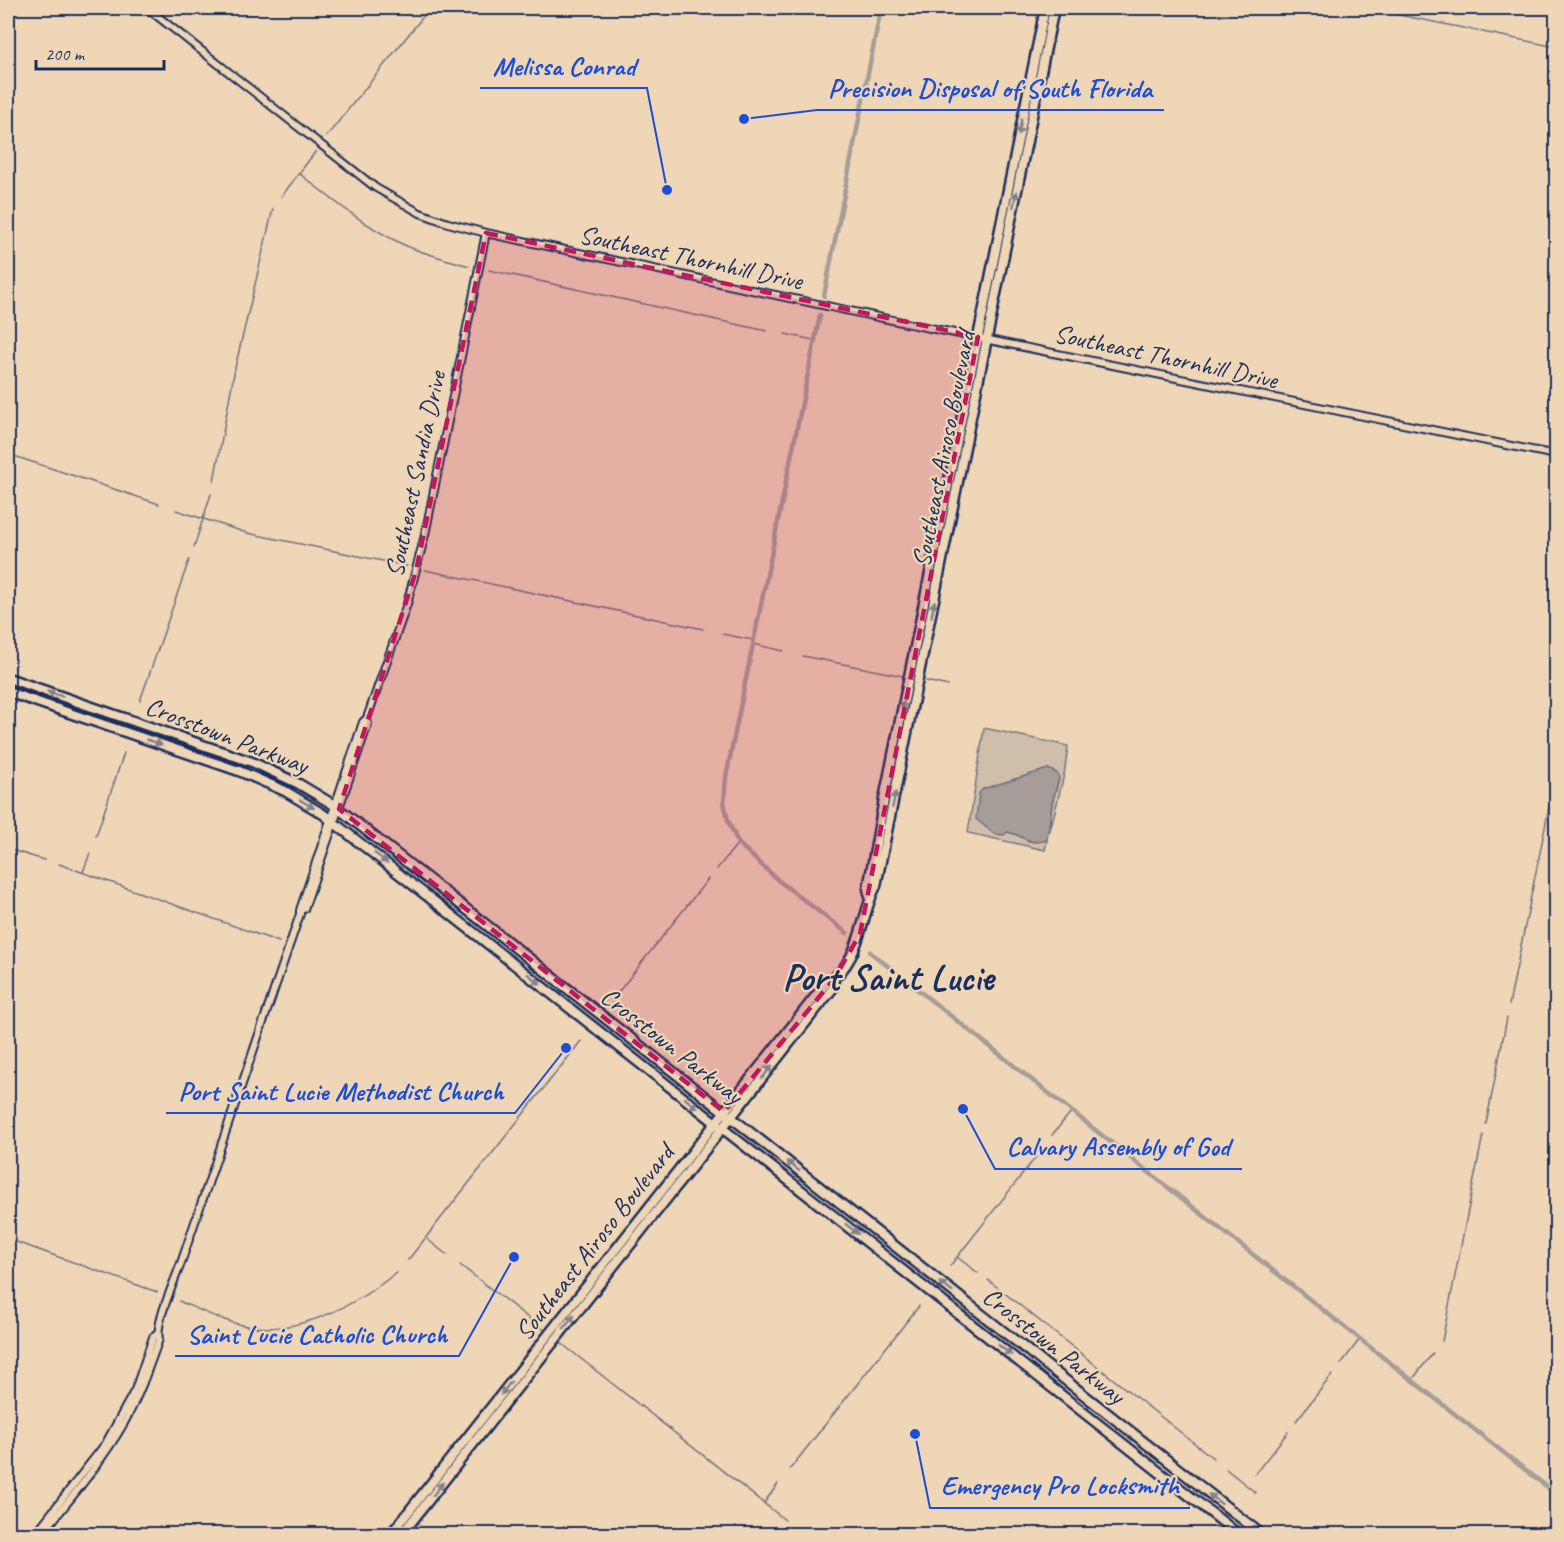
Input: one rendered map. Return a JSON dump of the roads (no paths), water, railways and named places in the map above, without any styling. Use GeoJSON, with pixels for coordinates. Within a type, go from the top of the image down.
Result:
{"type":"FeatureCollection","features":[{"type":"Feature","properties":{"kind":"main road","name":"Southeast Airoso Boulevard"},"geometry":{"type":"LineString","coordinates":[[391,1534],[728,1115],[826,983],[834,979],[853,952],[870,897],[868,889],[884,799],[1049,10]]}},
{"type":"Feature","properties":{"kind":"main road","name":"Crosstown Parkway"},"geometry":{"type":"LineString","coordinates":[[8,678],[252,762],[288,778],[336,807],[1261,1534]]}},
{"type":"Feature","properties":{"kind":"main road","name":"Crosstown Parkway"},"geometry":{"type":"LineString","coordinates":[[8,692],[244,773],[296,797],[332,820],[1238,1534]]}},
{"type":"Feature","properties":{"kind":"main road","name":"Southeast Airoso Boulevard"},"geometry":{"type":"LineString","coordinates":[[402,1534],[719,1125]]}},
{"type":"Feature","properties":{"kind":"street","name":"Southeast Thornhill Drive"},"geometry":{"type":"LineString","coordinates":[[147,8],[376,188],[420,213],[448,223],[982,338],[1557,455]]}},
{"type":"Feature","properties":{"kind":"street","name":"Southeast Sandia Drive"},"geometry":{"type":"LineString","coordinates":[[42,1534],[91,1473],[124,1422],[153,1357],[167,1299],[220,1151],[363,722],[367,718],[407,604],[423,544],[486,233]]}},
{"type":"Feature","properties":{"kind":"street","name":"Southeast Sandia Drive"},"geometry":{"type":"LineString","coordinates":[[35,1534],[106,1443],[127,1407],[153,1337],[158,1332]]}},
{"type":"Feature","properties":{"kind":"waterway"},"geometry":{"type":"LineString","coordinates":[[326,137],[430,8]]}},
{"type":"Feature","properties":{"kind":"waterway"},"geometry":{"type":"LineString","coordinates":[[824,296],[881,8]]}},
{"type":"Feature","properties":{"kind":"waterway"},"geometry":{"type":"LineString","coordinates":[[1375,10],[1556,47]]}},
{"type":"Feature","properties":{"kind":"waterway"},"geometry":{"type":"LineString","coordinates":[[281,197],[316,151]]}},
{"type":"Feature","properties":{"kind":"waterway"},"geometry":{"type":"LineString","coordinates":[[299,173],[349,212],[388,237],[418,251],[469,266]]}},
{"type":"Feature","properties":{"kind":"waterway"},"geometry":{"type":"LineString","coordinates":[[214,481],[235,368],[273,209]]}},
{"type":"Feature","properties":{"kind":"waterway"},"geometry":{"type":"LineString","coordinates":[[489,270],[767,331]]}},
{"type":"Feature","properties":{"kind":"waterway"},"geometry":{"type":"LineString","coordinates":[[820,315],[726,777],[724,802],[728,820],[738,843],[779,881],[847,933]]}},
{"type":"Feature","properties":{"kind":"waterway"},"geometry":{"type":"LineString","coordinates":[[785,334],[813,340]]}},
{"type":"Feature","properties":{"kind":"waterway"},"geometry":{"type":"LineString","coordinates":[[8,454],[159,504]]}},
{"type":"Feature","properties":{"kind":"waterway"},"geometry":{"type":"LineString","coordinates":[[194,547],[211,494]]}},
{"type":"Feature","properties":{"kind":"waterway"},"geometry":{"type":"LineString","coordinates":[[176,510],[247,533],[407,566]]}},
{"type":"Feature","properties":{"kind":"waterway"},"geometry":{"type":"LineString","coordinates":[[140,701],[189,560]]}},
{"type":"Feature","properties":{"kind":"waterway"},"geometry":{"type":"LineString","coordinates":[[425,570],[703,629]]}},
{"type":"Feature","properties":{"kind":"waterway"},"geometry":{"type":"LineString","coordinates":[[722,634],[753,640]]}},
{"type":"Feature","properties":{"kind":"waterway"},"geometry":{"type":"LineString","coordinates":[[753,644],[784,651]]}},
{"type":"Feature","properties":{"kind":"waterway"},"geometry":{"type":"LineString","coordinates":[[803,656],[903,676]]}},
{"type":"Feature","properties":{"kind":"waterway"},"geometry":{"type":"LineString","coordinates":[[926,681],[948,686]]}},
{"type":"Feature","properties":{"kind":"waterway"},"geometry":{"type":"LineString","coordinates":[[96,836],[124,753]]}},
{"type":"Feature","properties":{"kind":"waterway"},"geometry":{"type":"LineString","coordinates":[[1509,1005],[1554,783]]}},
{"type":"Feature","properties":{"kind":"waterway"},"geometry":{"type":"LineString","coordinates":[[717,869],[738,843]]}},
{"type":"Feature","properties":{"kind":"waterway"},"geometry":{"type":"LineString","coordinates":[[8,849],[44,860]]}},
{"type":"Feature","properties":{"kind":"waterway"},"geometry":{"type":"LineString","coordinates":[[83,872],[90,853]]}},
{"type":"Feature","properties":{"kind":"waterway"},"geometry":{"type":"LineString","coordinates":[[59,864],[279,942]]}},
{"type":"Feature","properties":{"kind":"waterway"},"geometry":{"type":"LineString","coordinates":[[612,1000],[708,879]]}},
{"type":"Feature","properties":{"kind":"waterway"},"geometry":{"type":"LineString","coordinates":[[870,952],[1556,1494]]}},
{"type":"Feature","properties":{"kind":"waterway"},"geometry":{"type":"LineString","coordinates":[[1486,1124],[1507,1018]]}},
{"type":"Feature","properties":{"kind":"waterway"},"geometry":{"type":"LineString","coordinates":[[408,1260],[581,1041]]}},
{"type":"Feature","properties":{"kind":"waterway"},"geometry":{"type":"LineString","coordinates":[[1052,1135],[1071,1112]]}},
{"type":"Feature","properties":{"kind":"waterway"},"geometry":{"type":"LineString","coordinates":[[1442,1341],[1483,1135]]}},
{"type":"Feature","properties":{"kind":"waterway"},"geometry":{"type":"LineString","coordinates":[[950,1266],[1043,1148]]}},
{"type":"Feature","properties":{"kind":"waterway"},"geometry":{"type":"LineString","coordinates":[[8,1239],[157,1292]]}},
{"type":"Feature","properties":{"kind":"waterway"},"geometry":{"type":"LineString","coordinates":[[427,1239],[447,1255]]}},
{"type":"Feature","properties":{"kind":"waterway"},"geometry":{"type":"LineString","coordinates":[[957,1257],[978,1273]]}},
{"type":"Feature","properties":{"kind":"waterway"},"geometry":{"type":"LineString","coordinates":[[460,1265],[544,1330]]}},
{"type":"Feature","properties":{"kind":"waterway"},"geometry":{"type":"LineString","coordinates":[[179,1301],[234,1323],[272,1328],[311,1320],[348,1305],[397,1272]]}},
{"type":"Feature","properties":{"kind":"waterway"},"geometry":{"type":"LineString","coordinates":[[988,1280],[1213,1458]]}},
{"type":"Feature","properties":{"kind":"waterway"},"geometry":{"type":"LineString","coordinates":[[790,1469],[919,1306]]}},
{"type":"Feature","properties":{"kind":"waterway"},"geometry":{"type":"LineString","coordinates":[[1341,1364],[1360,1339]]}},
{"type":"Feature","properties":{"kind":"waterway"},"geometry":{"type":"LineString","coordinates":[[561,1343],[785,1520]]}},
{"type":"Feature","properties":{"kind":"waterway"},"geometry":{"type":"LineString","coordinates":[[1412,1380],[1433,1353]]}},
{"type":"Feature","properties":{"kind":"waterway"},"geometry":{"type":"LineString","coordinates":[[1296,1421],[1332,1375]]}},
{"type":"Feature","properties":{"kind":"waterway"},"geometry":{"type":"LineString","coordinates":[[1254,1475],[1288,1432]]}},
{"type":"Feature","properties":{"kind":"waterway"},"geometry":{"type":"LineString","coordinates":[[1226,1469],[1256,1493]]}},
{"type":"Feature","properties":{"kind":"waterway"},"geometry":{"type":"LineString","coordinates":[[764,1503],[778,1484]]}},
{"type":"Feature","properties":{"kind":"waterway"},"geometry":{"type":"LineString","coordinates":[[796,1529],[803,1534]]}},
{"type":"Feature","properties":{"kind":"place","name":"Precision Disposal of South Florida"},"geometry":{"type":"Point","coordinates":[744,119]}},
{"type":"Feature","properties":{"kind":"place","name":"Melissa Conrad"},"geometry":{"type":"Point","coordinates":[667,190]}},
{"type":"Feature","properties":{"kind":"place","name":"Port Saint Lucie Methodist Church"},"geometry":{"type":"Point","coordinates":[566,1048]}},
{"type":"Feature","properties":{"kind":"place","name":"Calvary Assembly of God"},"geometry":{"type":"Point","coordinates":[963,1109]}},
{"type":"Feature","properties":{"kind":"place","name":"Saint Lucie Catholic Church"},"geometry":{"type":"Point","coordinates":[514,1257]}},
{"type":"Feature","properties":{"kind":"place","name":"Emergency Pro Locksmith"},"geometry":{"type":"Point","coordinates":[915,1434]}},
{"type":"Feature","properties":{"kind":"district","name":"Port Saint Lucie"},"geometry":{"type":"Point","coordinates":[888,977]}}]}
